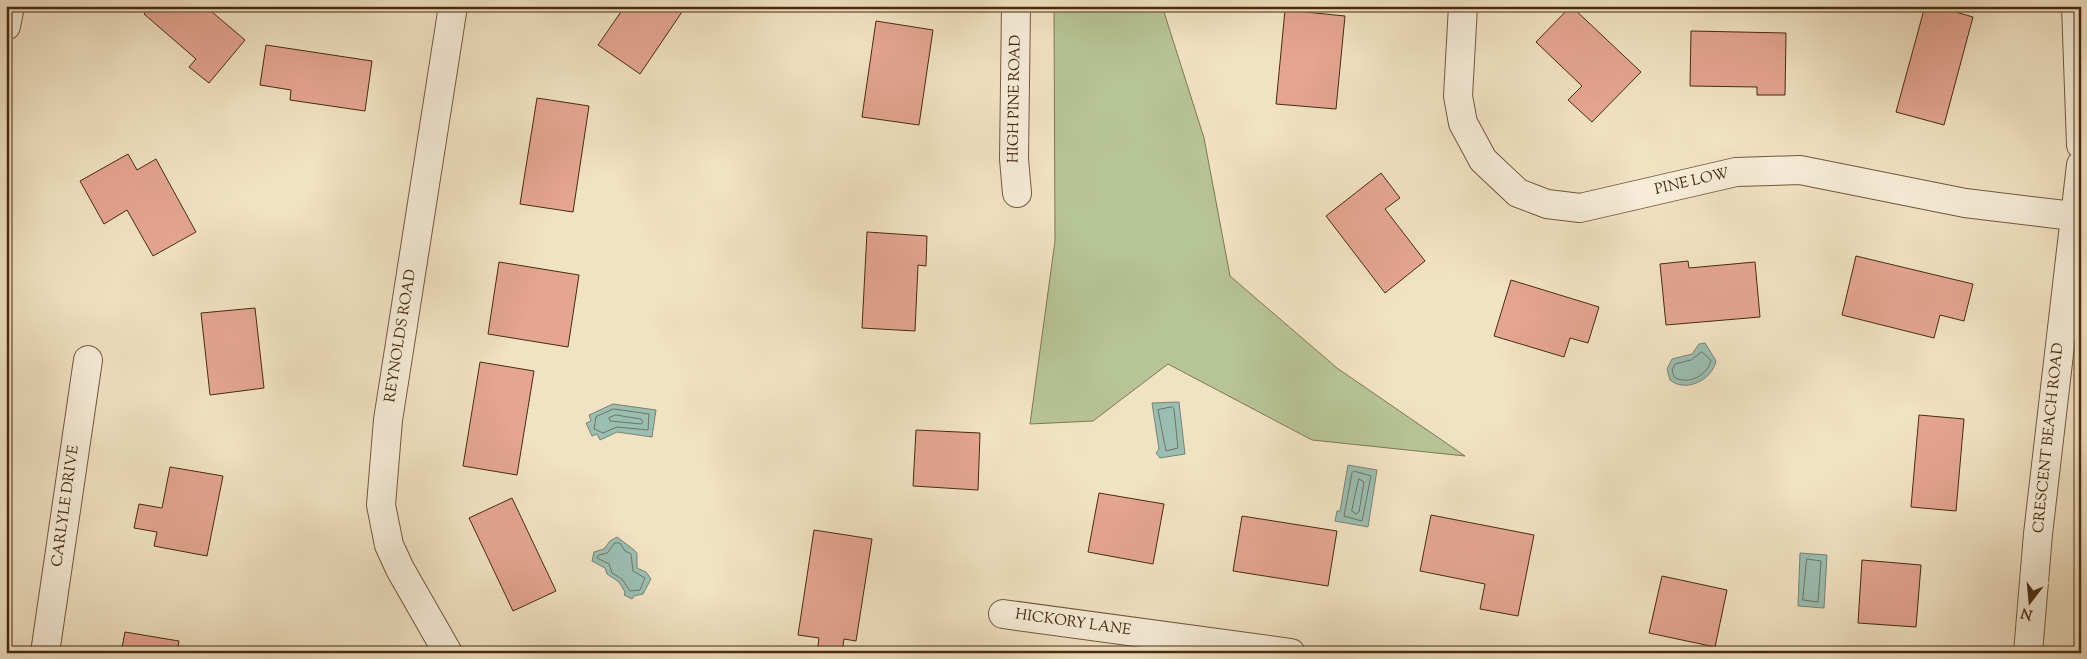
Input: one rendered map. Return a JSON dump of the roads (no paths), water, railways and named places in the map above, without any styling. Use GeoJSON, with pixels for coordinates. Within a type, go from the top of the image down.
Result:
{"type":"FeatureCollection","features":[{"type":"Feature","properties":{"kind":"street"},"geometry":{"type":"LineString","coordinates":[[6,26],[10,6]]}},
{"type":"Feature","properties":{"kind":"street","name":"REYNOLDS ROAD"},"geometry":{"type":"LineString","coordinates":[[448,653],[400,568],[390,545],[381,505],[388,420],[453,6]]}},
{"type":"Feature","properties":{"kind":"street","name":"HIGH PINE ROAD"},"geometry":{"type":"LineString","coordinates":[[1016,6],[1014,159],[1017,192]]}},
{"type":"Feature","properties":{"kind":"street","name":"PINE LOW"},"geometry":{"type":"LineString","coordinates":[[1463,6],[1458,96],[1463,123],[1483,160],[1518,193],[1546,204],[1580,208],[1736,172],[1800,170],[1965,203],[2074,216]]}},
{"type":"Feature","properties":{"kind":"street"},"geometry":{"type":"LineString","coordinates":[[2076,6],[2081,145]]}},
{"type":"Feature","properties":{"kind":"street","name":"CRESCENT BEACH ROAD"},"geometry":{"type":"LineString","coordinates":[[2028,653],[2038,534],[2081,165]]}},
{"type":"Feature","properties":{"kind":"street","name":"CARLYLE DRIVE"},"geometry":{"type":"LineString","coordinates":[[45,653],[88,360]]}},
{"type":"Feature","properties":{"kind":"street","name":"HICKORY LANE"},"geometry":{"type":"LineString","coordinates":[[1003,614],[1291,653]]}},
{"type":"Feature","properties":{"kind":"water"},"geometry":{"type":"Polygon","coordinates":[[[1705,343],[1716,361],[1714,368],[1709,374],[1704,379],[1691,385],[1676,384],[1670,380],[1667,369],[1672,359],[1692,354],[1699,344],[1705,343]]]}},
{"type":"Feature","properties":{"kind":"water"},"geometry":{"type":"Polygon","coordinates":[[[1179,402],[1185,454],[1160,458],[1156,453],[1159,449],[1152,403],[1179,402]]]}},
{"type":"Feature","properties":{"kind":"water"},"geometry":{"type":"Polygon","coordinates":[[[613,404],[656,410],[652,437],[617,432],[600,440],[597,434],[592,436],[586,423],[591,421],[589,415],[613,404]]]}},
{"type":"Feature","properties":{"kind":"water"},"geometry":{"type":"Polygon","coordinates":[[[1348,465],[1377,470],[1368,527],[1335,521],[1337,511],[1340,511],[1348,465]]]}},
{"type":"Feature","properties":{"kind":"water"},"geometry":{"type":"Polygon","coordinates":[[[617,537],[637,553],[637,568],[646,572],[651,579],[643,594],[634,596],[632,599],[624,595],[625,592],[619,582],[607,574],[605,568],[592,561],[594,552],[604,549],[610,541],[617,537]]]}},
{"type":"Feature","properties":{"kind":"water"},"geometry":{"type":"Polygon","coordinates":[[[1800,553],[1827,555],[1824,608],[1798,606],[1800,553]]]}}]}
